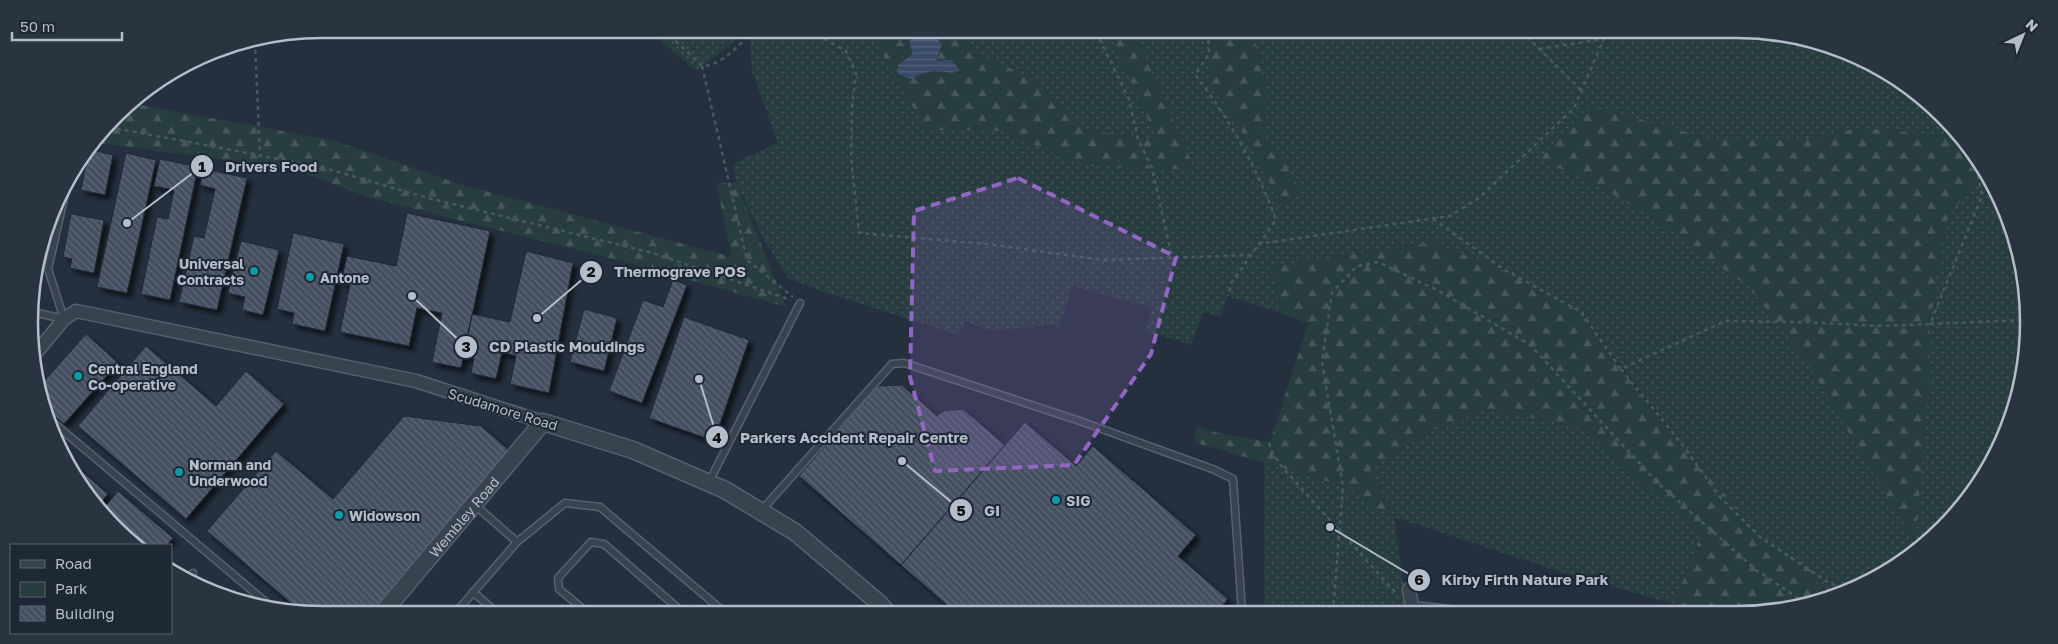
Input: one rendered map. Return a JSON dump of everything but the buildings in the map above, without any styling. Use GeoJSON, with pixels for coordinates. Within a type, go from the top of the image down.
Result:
{"type":"FeatureCollection","features":[{"type":"Feature","properties":{"kind":"street","name":"Scudamore Road"},"geometry":{"type":"LineString","coordinates":[[64,319],[76,311],[416,382],[633,450],[725,490],[795,532],[879,606]]}},
{"type":"Feature","properties":{"kind":"street"},"geometry":{"type":"LineString","coordinates":[[39,349],[64,319]]}},
{"type":"Feature","properties":{"kind":"street","name":"Wembley Road"},"geometry":{"type":"LineString","coordinates":[[388,606],[543,422]]}},
{"type":"Feature","properties":{"kind":"street"},"geometry":{"type":"LineString","coordinates":[[1411,601],[1428,606]]}},
{"type":"Feature","properties":{"kind":"lane"},"geometry":{"type":"LineString","coordinates":[[62,206],[48,270],[64,319]]}},
{"type":"Feature","properties":{"kind":"lane"},"geometry":{"type":"LineString","coordinates":[[708,483],[800,303]]}},
{"type":"Feature","properties":{"kind":"lane"},"geometry":{"type":"LineString","coordinates":[[38,313],[64,319]]}},
{"type":"Feature","properties":{"kind":"lane"},"geometry":{"type":"LineString","coordinates":[[761,512],[892,364],[904,364],[1077,420],[1215,470],[1233,479],[1242,606]]}},
{"type":"Feature","properties":{"kind":"lane"},"geometry":{"type":"LineString","coordinates":[[57,426],[264,601]]}},
{"type":"Feature","properties":{"kind":"lane"},"geometry":{"type":"LineString","coordinates":[[461,606],[517,542],[565,503],[600,507],[719,606]]}},
{"type":"Feature","properties":{"kind":"lane"},"geometry":{"type":"LineString","coordinates":[[474,504],[517,542]]}},
{"type":"Feature","properties":{"kind":"lane"},"geometry":{"type":"LineString","coordinates":[[579,606],[559,589],[558,578],[591,542],[604,544],[675,606]]}},
{"type":"Feature","properties":{"kind":"lane"},"geometry":{"type":"LineString","coordinates":[[473,592],[489,606]]}},
{"type":"Feature","properties":{"kind":"path"},"geometry":{"type":"LineString","coordinates":[[672,38],[702,66],[747,260],[800,303]]}},
{"type":"Feature","properties":{"kind":"path"},"geometry":{"type":"LineString","coordinates":[[702,66],[712,66],[745,38]]}},
{"type":"Feature","properties":{"kind":"path"},"geometry":{"type":"LineString","coordinates":[[822,38],[846,52],[856,73],[852,107],[851,156],[859,233],[987,244],[1103,260],[1250,255]]}},
{"type":"Feature","properties":{"kind":"path"},"geometry":{"type":"LineString","coordinates":[[1099,38],[1129,99],[1138,139],[1152,168],[1172,258]]}},
{"type":"Feature","properties":{"kind":"path"},"geometry":{"type":"LineString","coordinates":[[1208,38],[1209,54],[1196,75],[1218,104],[1248,156],[1262,182],[1276,220],[1232,282],[1228,296]]}},
{"type":"Feature","properties":{"kind":"path"},"geometry":{"type":"LineString","coordinates":[[1528,38],[1581,90]]}},
{"type":"Feature","properties":{"kind":"path"},"geometry":{"type":"LineString","coordinates":[[1258,244],[1450,216],[1479,198],[1574,108],[1604,39]]}},
{"type":"Feature","properties":{"kind":"path"},"geometry":{"type":"LineString","coordinates":[[1539,49],[1604,39]]}},
{"type":"Feature","properties":{"kind":"path"},"geometry":{"type":"LineString","coordinates":[[255,45],[260,155]]}},
{"type":"Feature","properties":{"kind":"path"},"geometry":{"type":"LineString","coordinates":[[114,128],[320,167],[428,198],[653,253],[800,303]]}},
{"type":"Feature","properties":{"kind":"path"},"geometry":{"type":"LineString","coordinates":[[1930,324],[1982,196],[1978,173]]}},
{"type":"Feature","properties":{"kind":"path"},"geometry":{"type":"LineString","coordinates":[[1433,218],[1505,270],[1581,312],[1621,369],[1681,443],[1720,497],[1760,537],[1829,583],[1840,587]]}},
{"type":"Feature","properties":{"kind":"path"},"geometry":{"type":"LineString","coordinates":[[1333,606],[1343,486],[1322,362],[1324,345],[1332,293],[1357,266],[1378,262],[1439,291],[1530,345],[1658,483],[1756,570],[1800,599]]}},
{"type":"Feature","properties":{"kind":"path"},"geometry":{"type":"LineString","coordinates":[[1621,369],[1725,321],[1803,322],[1878,326],[2020,320]]}},
{"type":"Feature","properties":{"kind":"path"},"geometry":{"type":"LineString","coordinates":[[1270,443],[1272,452],[1282,467],[1339,532],[1399,596],[1411,601]]}},
{"type":"Feature","properties":{"kind":"highlighted area"},"geometry":{"type":"Polygon","coordinates":[[[1018,178],[1176,257],[1151,354],[1074,465],[935,471],[910,377],[914,211],[1018,178]]]}},
{"type":"Feature","properties":{"kind":"green space"},"geometry":{"type":"Polygon","coordinates":[[[657,38],[739,38],[696,71],[657,38]]]}},
{"type":"Feature","properties":{"kind":"green space"},"geometry":{"type":"Polygon","coordinates":[[[751,38],[1755,38],[1810,47],[1845,59],[1894,85],[1924,108],[1950,134],[1973,164],[1999,213],[2015,266],[2020,303],[2020,341],[2011,396],[1991,448],[1973,480],[1950,510],[1924,536],[1894,559],[1845,585],[1819,594],[1816,574],[1773,545],[1696,464],[1581,312],[1517,276],[1433,242],[1272,267],[1281,313],[1228,296],[1220,317],[1203,312],[1191,345],[1146,331],[1152,308],[1073,286],[1059,327],[1050,325],[992,331],[965,321],[959,335],[827,293],[788,278],[765,242],[736,182],[733,164],[778,143],[752,71],[751,38]]]}},
{"type":"Feature","properties":{"kind":"green space"},"geometry":{"type":"Polygon","coordinates":[[[873,38],[963,38],[971,51],[1030,77],[1082,129],[1159,142],[1111,38],[1137,38],[1195,170],[1084,166],[1001,131],[926,130],[873,38]]]}},
{"type":"Feature","properties":{"kind":"green space"},"geometry":{"type":"Polygon","coordinates":[[[1208,38],[1254,38],[1268,99],[1262,142],[1275,147],[1299,187],[1283,209],[1248,141],[1210,81],[1208,38]]]}},
{"type":"Feature","properties":{"kind":"green space"},"geometry":{"type":"Polygon","coordinates":[[[1534,38],[1568,38],[1538,42],[1534,38]]]}},
{"type":"Feature","properties":{"kind":"green space"},"geometry":{"type":"Polygon","coordinates":[[[138,105],[332,140],[463,185],[732,257],[716,184],[736,182],[786,307],[626,262],[371,198],[289,168],[100,143],[138,105]]]}},
{"type":"Feature","properties":{"kind":"green space"},"geometry":{"type":"Polygon","coordinates":[[[1590,105],[1710,139],[1802,140],[1859,128],[1951,136],[1979,175],[1946,222],[1930,324],[1928,396],[1915,542],[1804,358],[1751,289],[1655,219],[1611,193],[1539,158],[1590,105]]]}},
{"type":"Feature","properties":{"kind":"green space"},"geometry":{"type":"Polygon","coordinates":[[[1433,242],[1517,276],[1581,312],[1621,369],[1696,464],[1773,545],[1817,574],[1819,594],[1792,601],[1755,606],[1680,606],[1674,604],[1701,535],[1576,426],[1484,409],[1427,433],[1371,468],[1393,517],[1343,486],[1194,442],[1196,426],[1218,433],[1270,442],[1308,324],[1281,313],[1271,267],[1433,242]]]}},
{"type":"Feature","properties":{"kind":"green space"},"geometry":{"type":"Polygon","coordinates":[[[1484,409],[1579,427],[1701,535],[1674,604],[1561,572],[1394,517],[1406,606],[1264,606],[1264,461],[1343,486],[1393,516],[1371,468],[1427,433],[1484,409]]]}},
{"type":"Feature","properties":{"kind":"water"},"geometry":{"type":"Polygon","coordinates":[[[915,38],[937,38],[942,44],[936,61],[952,60],[957,68],[953,73],[932,72],[912,79],[898,74],[898,65],[913,54],[909,41],[915,38]]]}},
{"type":"Feature","properties":{"kind":"place","name":"Drivers Food"},"geometry":{"type":"Point","coordinates":[127,223]}},
{"type":"Feature","properties":{"kind":"place","name":"Universal Contracts"},"geometry":{"type":"Point","coordinates":[254,271]}},
{"type":"Feature","properties":{"kind":"place","name":"Antone"},"geometry":{"type":"Point","coordinates":[310,277]}},
{"type":"Feature","properties":{"kind":"place","name":"CD Plastic Mouldings"},"geometry":{"type":"Point","coordinates":[412,296]}},
{"type":"Feature","properties":{"kind":"place","name":"Thermograve POS"},"geometry":{"type":"Point","coordinates":[537,318]}},
{"type":"Feature","properties":{"kind":"place","name":"Central England Co-operative"},"geometry":{"type":"Point","coordinates":[78,376]}},
{"type":"Feature","properties":{"kind":"place","name":"Parkers Accident Repair Centre"},"geometry":{"type":"Point","coordinates":[699,379]}},
{"type":"Feature","properties":{"kind":"place","name":"GI"},"geometry":{"type":"Point","coordinates":[902,461]}},
{"type":"Feature","properties":{"kind":"place","name":"Norman and Underwood"},"geometry":{"type":"Point","coordinates":[179,472]}},
{"type":"Feature","properties":{"kind":"place","name":"SIG"},"geometry":{"type":"Point","coordinates":[1056,500]}},
{"type":"Feature","properties":{"kind":"place","name":"Widowson"},"geometry":{"type":"Point","coordinates":[339,515]}},
{"type":"Feature","properties":{"kind":"place","name":"Kirby Firth Nature Park"},"geometry":{"type":"Point","coordinates":[1330,527]}}]}
